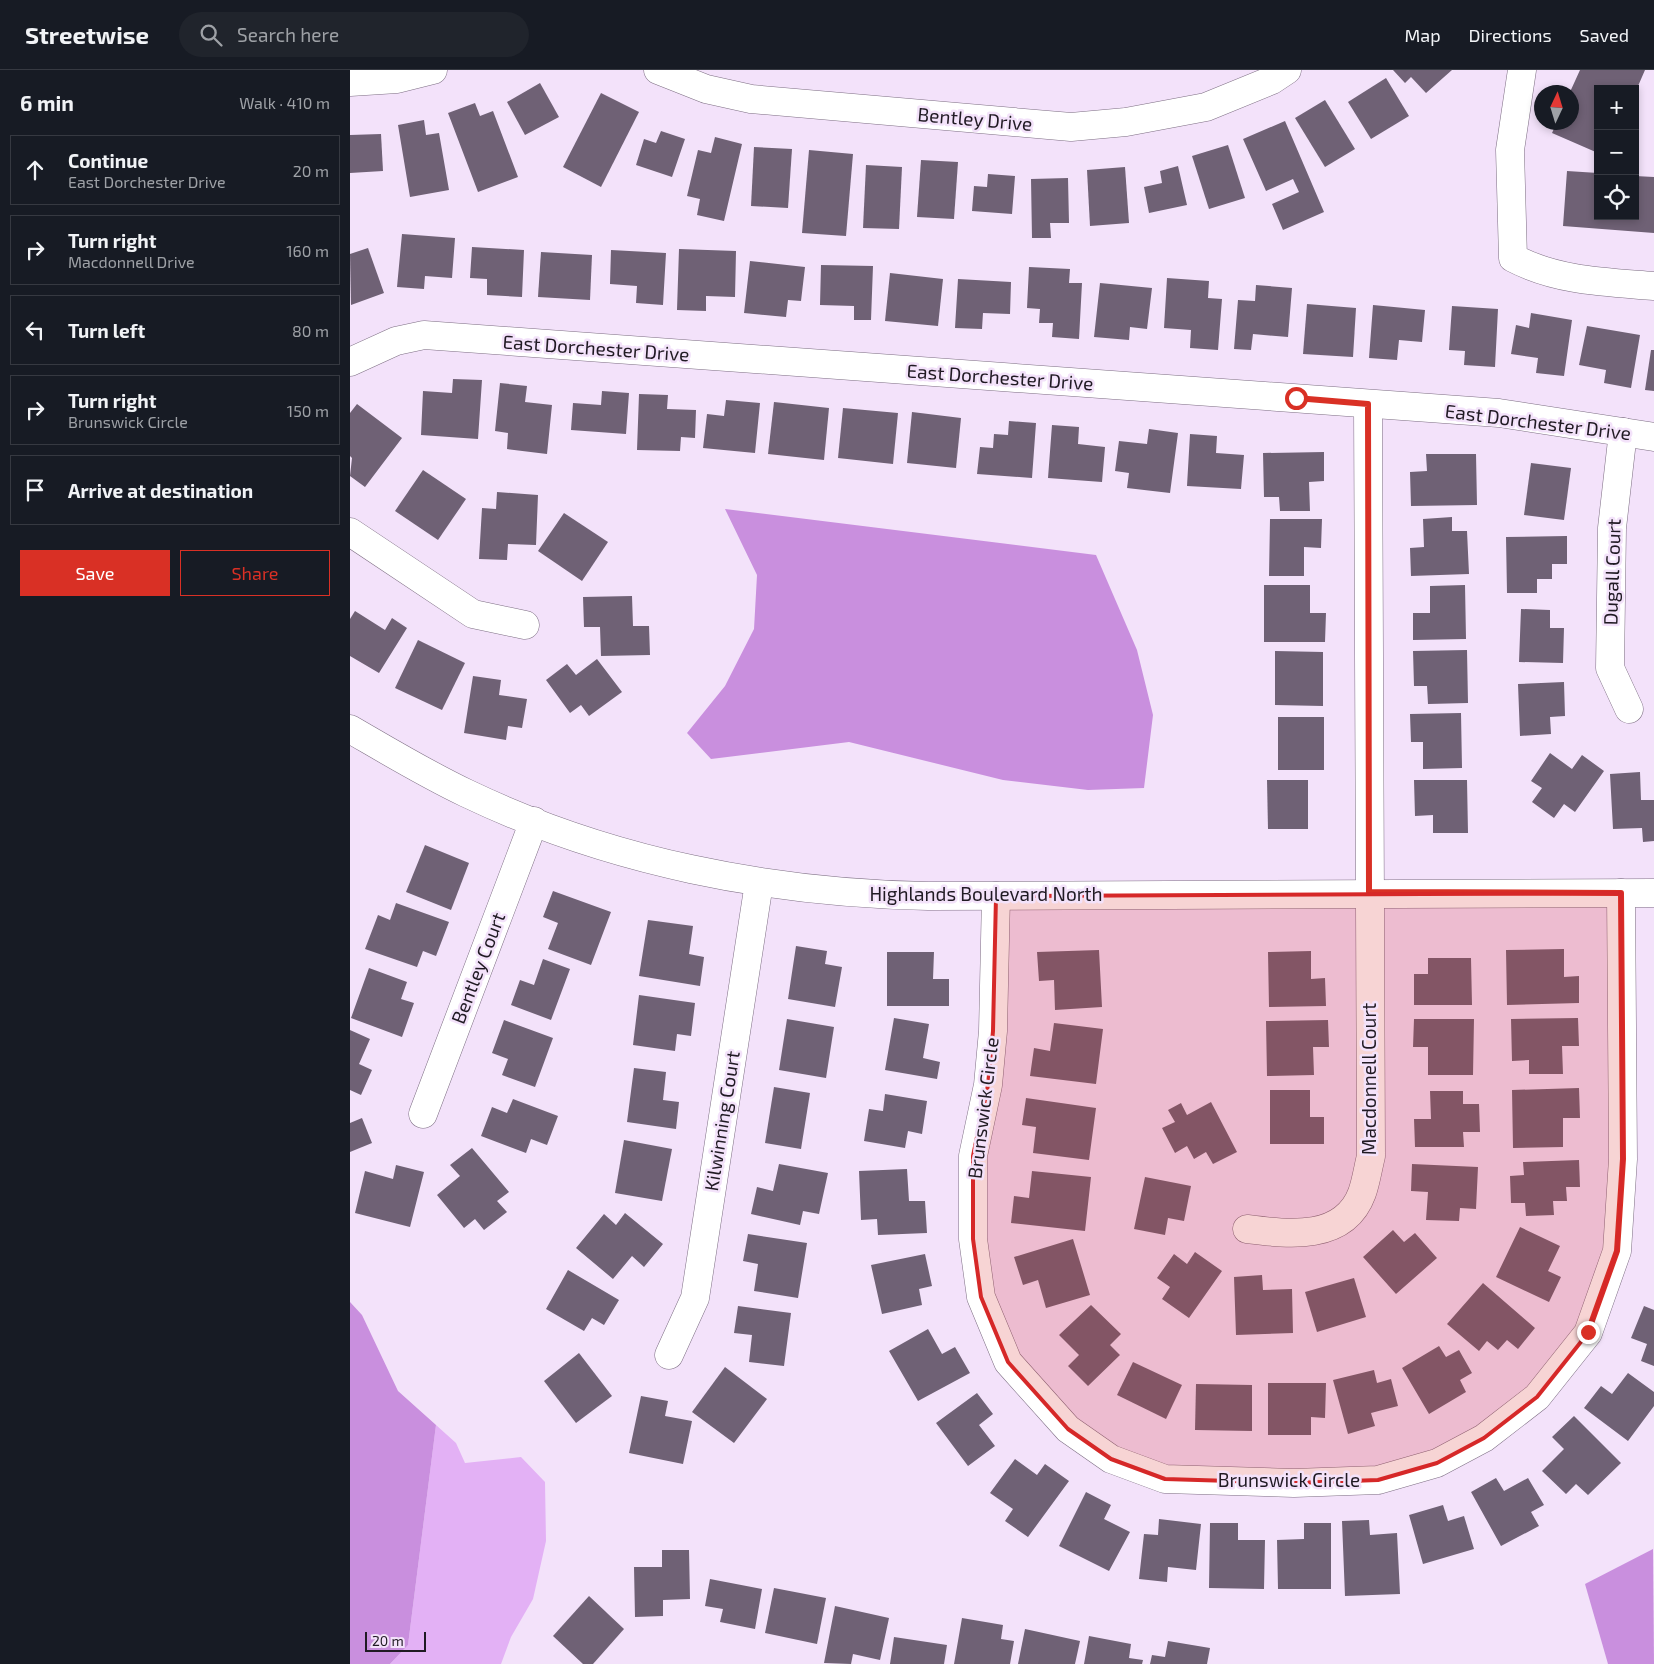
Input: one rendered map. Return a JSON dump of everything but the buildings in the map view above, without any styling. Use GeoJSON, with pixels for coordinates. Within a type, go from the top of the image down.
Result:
{"type":"FeatureCollection","features":[{"type":"Feature","properties":{"kind":"street"},"geometry":{"type":"LineString","coordinates":[[350,82],[397,79],[432,70]]}},
{"type":"Feature","properties":{"kind":"street","name":"Bentley Drive"},"geometry":{"type":"LineString","coordinates":[[658,70],[706,89],[751,99],[1071,127],[1126,122],[1206,107],[1272,80],[1287,70]]}},
{"type":"Feature","properties":{"kind":"street"},"geometry":{"type":"LineString","coordinates":[[1522,70],[1510,150],[1513,258],[1535,270],[1587,281],[1654,286]]}},
{"type":"Feature","properties":{"kind":"street","name":"East Dorchester Drive"},"geometry":{"type":"LineString","coordinates":[[350,362],[396,340],[424,335],[1499,412],[1654,437]]}},
{"type":"Feature","properties":{"kind":"street","name":"Macdonnell Court"},"geometry":{"type":"LineString","coordinates":[[1247,1229],[1291,1235],[1316,1231],[1341,1222],[1354,1208],[1362,1194],[1371,1156],[1368,404]]}},
{"type":"Feature","properties":{"kind":"street","name":"Dugall Court"},"geometry":{"type":"LineString","coordinates":[[1623,432],[1612,528],[1610,668],[1629,709]]}},
{"type":"Feature","properties":{"kind":"street"},"geometry":{"type":"LineString","coordinates":[[350,532],[473,614],[526,625]]}},
{"type":"Feature","properties":{"kind":"street","name":"Highlands Boulevard North"},"geometry":{"type":"LineString","coordinates":[[350,729],[468,794],[589,842],[665,863],[760,883],[819,891],[883,895],[996,896],[1369,892],[1654,893]]}},
{"type":"Feature","properties":{"kind":"street","name":"Bentley Court"},"geometry":{"type":"LineString","coordinates":[[423,1114],[534,821]]}},
{"type":"Feature","properties":{"kind":"street","name":"Kilwinning Court"},"geometry":{"type":"LineString","coordinates":[[670,1355],[695,1298],[760,883]]}},
{"type":"Feature","properties":{"kind":"street","name":"Brunswick Circle"},"geometry":{"type":"LineString","coordinates":[[996,896],[993,1031],[988,1085],[973,1156],[973,1239],[981,1296],[1008,1362],[1068,1430],[1111,1459],[1165,1479],[1294,1483],[1378,1480],[1438,1463],[1484,1438],[1537,1397],[1588,1332],[1617,1251],[1623,1159],[1621,893]]}},
{"type":"Feature","properties":{"kind":"highlighted area"},"geometry":{"type":"Polygon","coordinates":[[[1621,893],[1623,1159],[1617,1251],[1588,1333],[1537,1397],[1484,1438],[1437,1463],[1378,1480],[1294,1483],[1165,1479],[1111,1459],[1068,1429],[1008,1362],[981,1297],[973,1239],[973,1156],[988,1085],[993,1031],[996,896],[1621,893]]]}},
{"type":"Feature","properties":{"kind":"shaded area"},"geometry":{"type":"Polygon","coordinates":[[[725,509],[1096,555],[1137,650],[1153,715],[1144,788],[1088,790],[1003,780],[849,742],[711,759],[687,733],[725,686],[754,629],[757,575],[725,509]]]}},
{"type":"Feature","properties":{"kind":"shaded area"},"geometry":{"type":"Polygon","coordinates":[[[350,1302],[362,1315],[398,1391],[436,1425],[408,1645],[390,1664],[350,1664],[350,1302]]]}},
{"type":"Feature","properties":{"kind":"shaded area"},"geometry":{"type":"Polygon","coordinates":[[[436,1425],[456,1443],[465,1463],[521,1457],[545,1482],[546,1541],[533,1599],[511,1637],[501,1664],[390,1664],[408,1645],[436,1425]]]}},
{"type":"Feature","properties":{"kind":"shaded area"},"geometry":{"type":"Polygon","coordinates":[[[1653,1549],[1654,1664],[1608,1664],[1585,1584],[1653,1549]]]}},
{"type":"Feature","properties":{"kind":"route"},"geometry":{"type":"LineString","coordinates":[[1296,398],[1368,404],[1369,892],[1621,893],[1623,1159],[1617,1251],[1588,1332]]}}]}
